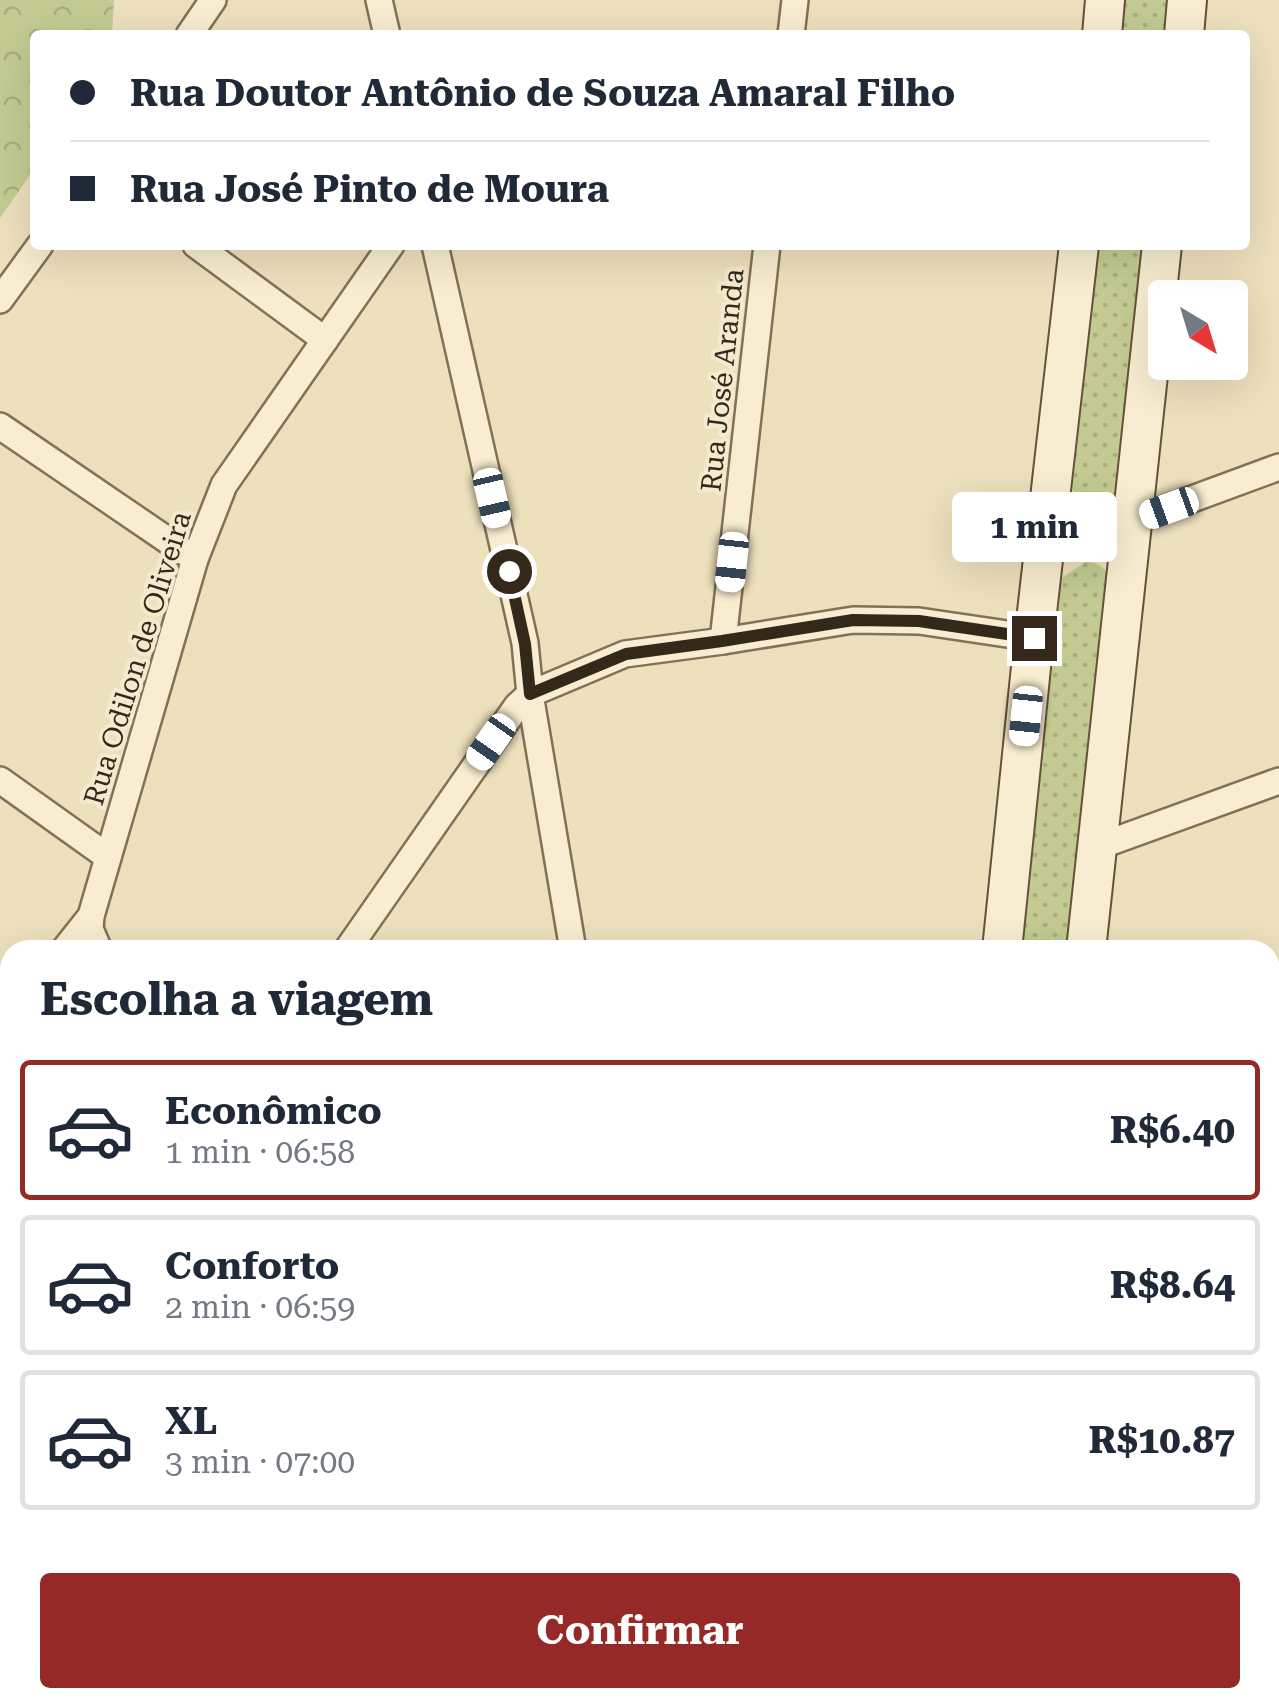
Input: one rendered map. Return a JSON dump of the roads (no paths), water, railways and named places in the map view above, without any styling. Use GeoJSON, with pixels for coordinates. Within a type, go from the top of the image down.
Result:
{"type":"FeatureCollection","features":[{"type":"Feature","properties":{"kind":"main road"},"geometry":{"type":"LineString","coordinates":[[1102,30],[1105,0]]}},
{"type":"Feature","properties":{"kind":"main road"},"geometry":{"type":"LineString","coordinates":[[1184,30],[1187,0]]}},
{"type":"Feature","properties":{"kind":"main road"},"geometry":{"type":"LineString","coordinates":[[1003,940],[1078,250]]}},
{"type":"Feature","properties":{"kind":"main road"},"geometry":{"type":"LineString","coordinates":[[1087,940],[1161,250]]}},
{"type":"Feature","properties":{"kind":"street"},"geometry":{"type":"LineString","coordinates":[[192,30],[213,0]]}},
{"type":"Feature","properties":{"kind":"street"},"geometry":{"type":"LineString","coordinates":[[379,0],[386,30]]}},
{"type":"Feature","properties":{"kind":"street"},"geometry":{"type":"LineString","coordinates":[[792,30],[795,0]]}},
{"type":"Feature","properties":{"kind":"street"},"geometry":{"type":"LineString","coordinates":[[0,300],[36,250]]}},
{"type":"Feature","properties":{"kind":"street"},"geometry":{"type":"LineString","coordinates":[[203,250],[325,340]]}},
{"type":"Feature","properties":{"kind":"street","name":"Rua Odilon de Oliveira"},"geometry":{"type":"LineString","coordinates":[[72,940],[91,916],[195,559],[224,485],[388,250]]}},
{"type":"Feature","properties":{"kind":"street"},"geometry":{"type":"LineString","coordinates":[[436,250],[525,644],[571,940]]}},
{"type":"Feature","properties":{"kind":"street","name":"Rua José Aranda"},"geometry":{"type":"LineString","coordinates":[[722,641],[766,250]]}},
{"type":"Feature","properties":{"kind":"street"},"geometry":{"type":"LineString","coordinates":[[0,426],[195,559]]}},
{"type":"Feature","properties":{"kind":"street"},"geometry":{"type":"LineString","coordinates":[[1044,554],[1279,467]]}},
{"type":"Feature","properties":{"kind":"street"},"geometry":{"type":"LineString","coordinates":[[354,940],[517,706],[530,694],[626,654],[853,620],[919,621],[1034,638]]}},
{"type":"Feature","properties":{"kind":"street"},"geometry":{"type":"LineString","coordinates":[[0,780],[108,857]]}},
{"type":"Feature","properties":{"kind":"street"},"geometry":{"type":"LineString","coordinates":[[1097,848],[1279,781]]}},
{"type":"Feature","properties":{"kind":"street"},"geometry":{"type":"LineString","coordinates":[[91,916],[95,940]]}}]}
